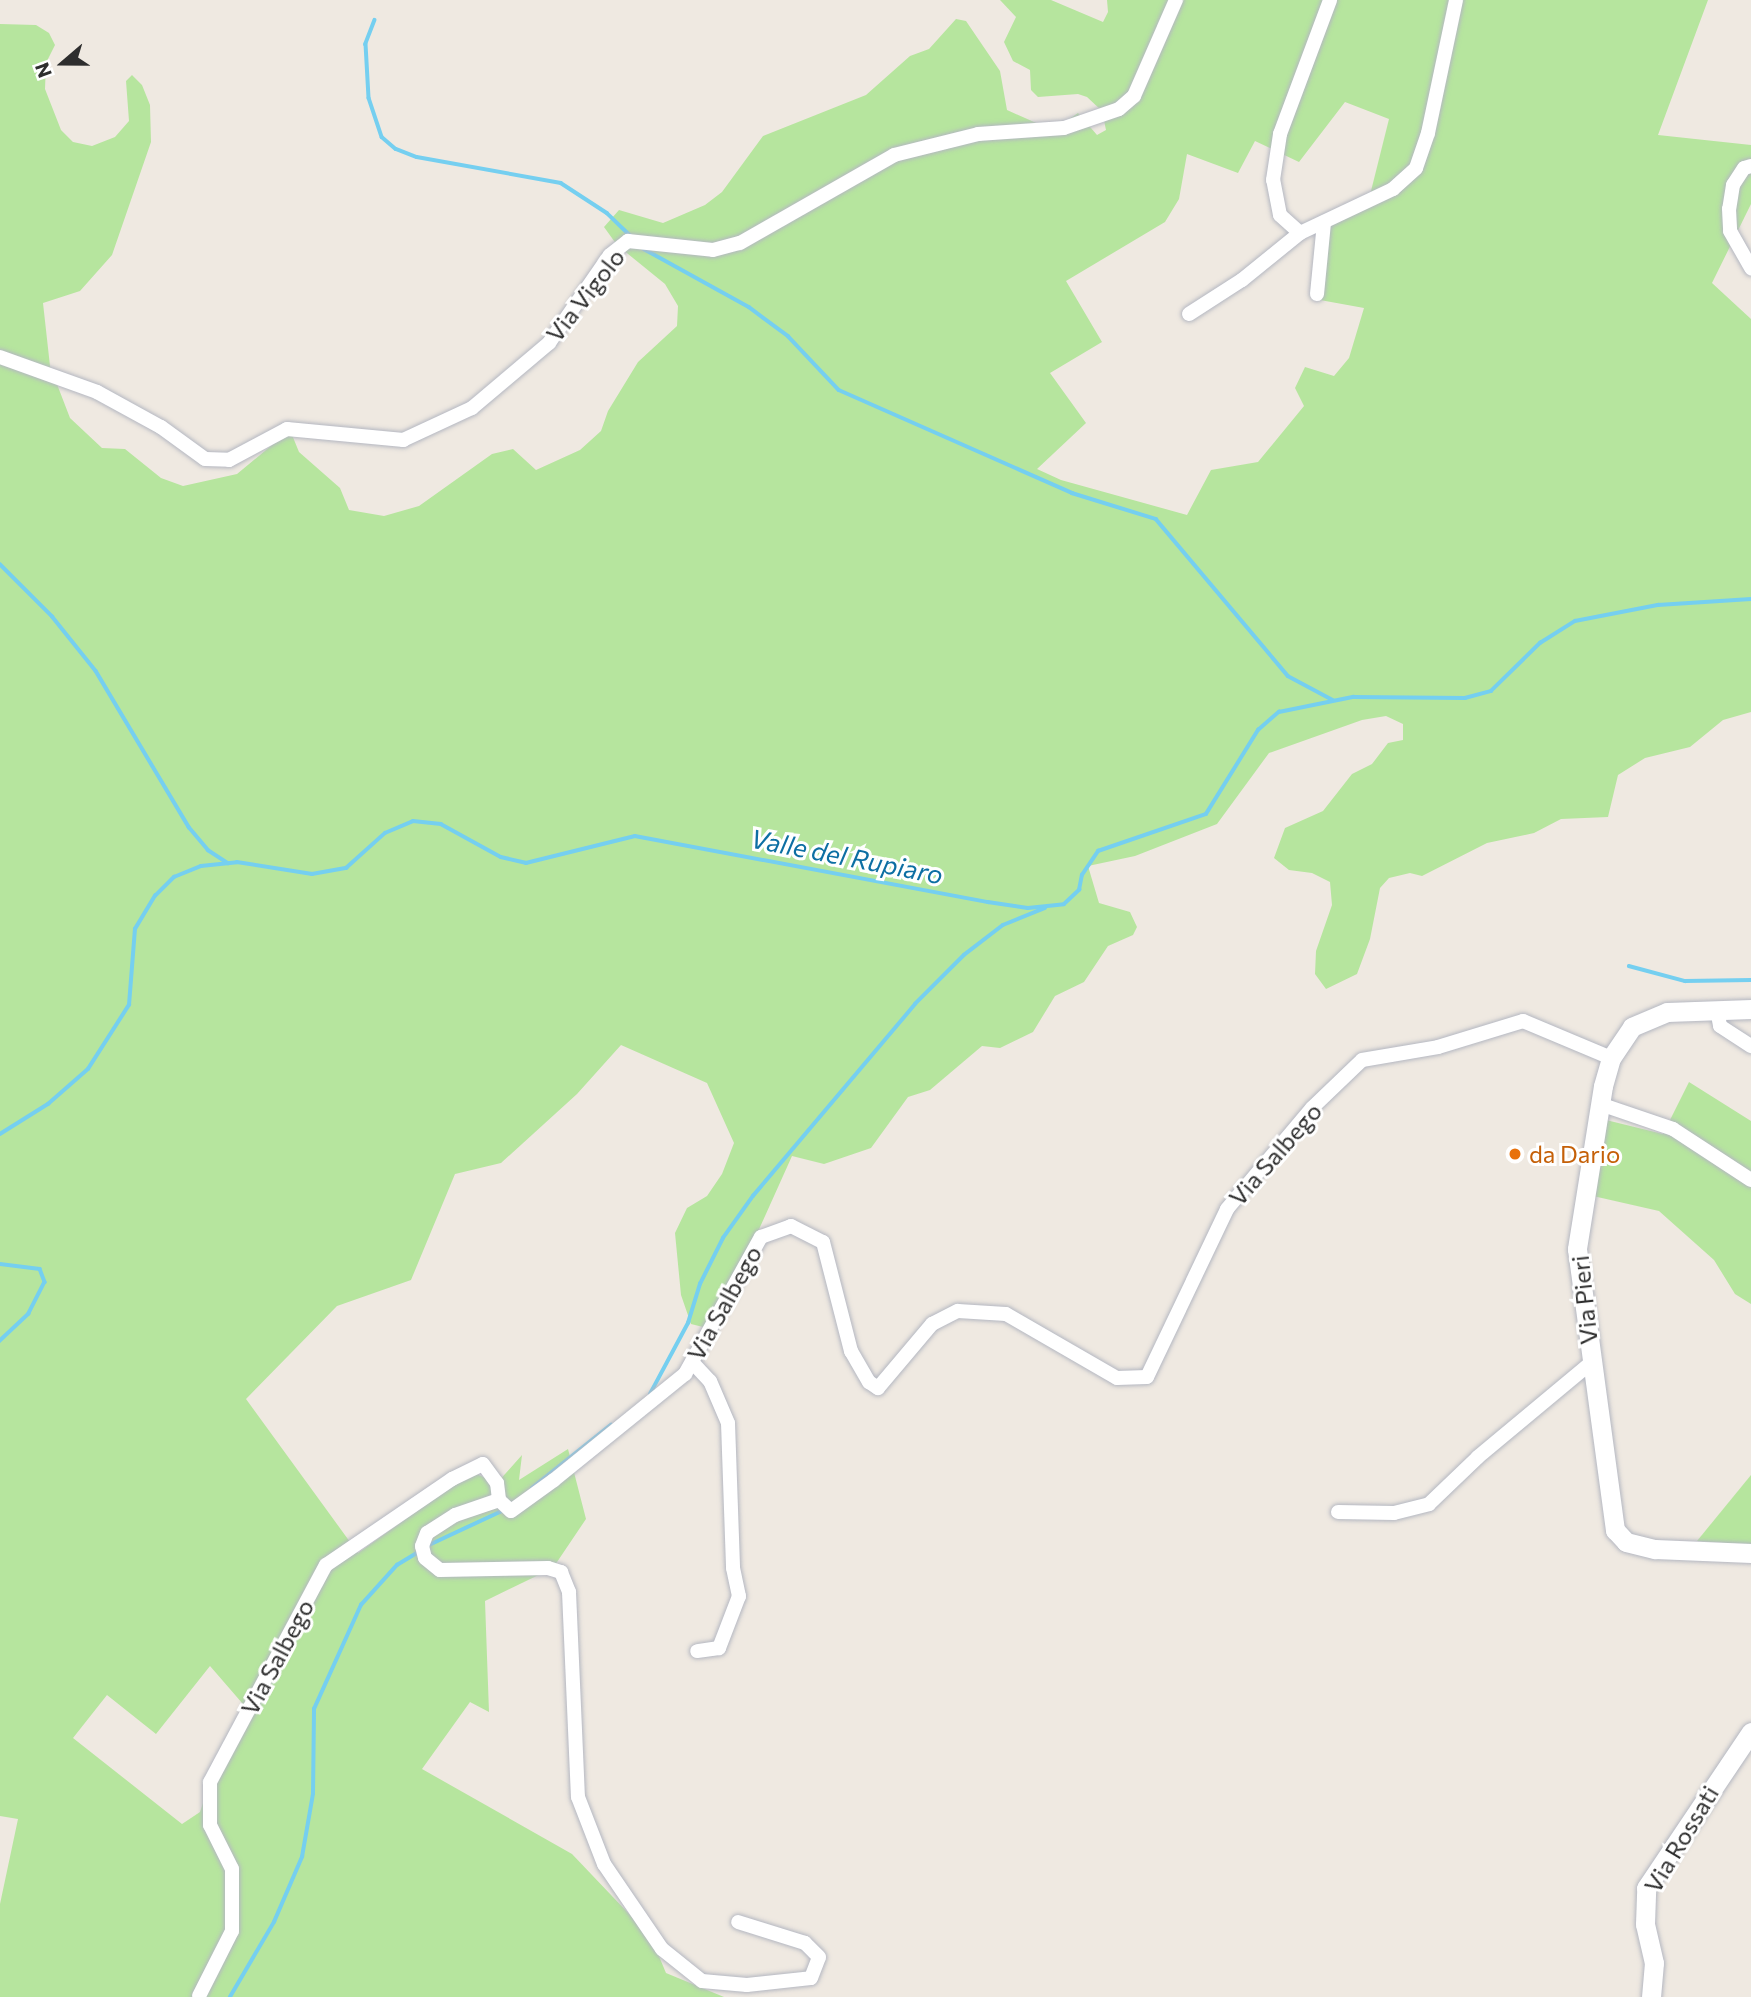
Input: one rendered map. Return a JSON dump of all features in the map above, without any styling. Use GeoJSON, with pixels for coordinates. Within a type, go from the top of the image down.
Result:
{"type":"FeatureCollection","features":[{"type":"Feature","properties":{"kind":"street","name":"Via Vigolo"},"geometry":{"type":"LineString","coordinates":[[0,357],[97,392],[161,427],[205,459],[229,460],[287,429],[403,440],[472,408],[550,343],[610,256],[628,242],[713,250],[740,243],[894,155],[978,134],[1064,128],[1119,109],[1134,96],[1176,0]]}},
{"type":"Feature","properties":{"kind":"street"},"geometry":{"type":"LineString","coordinates":[[1300,233],[1280,215],[1273,180],[1280,134],[1330,0]]}},
{"type":"Feature","properties":{"kind":"street"},"geometry":{"type":"LineString","coordinates":[[1189,314],[1242,280],[1300,233],[1394,189],[1416,168],[1428,133],[1456,0]]}},
{"type":"Feature","properties":{"kind":"street"},"geometry":{"type":"LineString","coordinates":[[1751,166],[1744,168],[1733,186],[1729,209],[1730,232],[1751,268]]}},
{"type":"Feature","properties":{"kind":"street"},"geometry":{"type":"LineString","coordinates":[[1317,294],[1324,222]]}},
{"type":"Feature","properties":{"kind":"street","name":"Via Pieri"},"geometry":{"type":"LineString","coordinates":[[1751,1009],[1667,1012],[1632,1027],[1611,1058],[1600,1104],[1577,1249],[1607,1497],[1615,1530],[1626,1542],[1655,1549],[1751,1553]]}},
{"type":"Feature","properties":{"kind":"street"},"geometry":{"type":"LineString","coordinates":[[1717,1010],[1720,1026],[1751,1046]]}},
{"type":"Feature","properties":{"kind":"street","name":"Via Salbego"},"geometry":{"type":"LineString","coordinates":[[199,1996],[232,1931],[232,1870],[210,1825],[210,1782],[326,1566],[452,1479],[482,1464],[497,1483],[499,1500],[511,1511],[628,1423],[685,1374],[761,1237],[791,1226],[822,1242],[851,1351],[869,1382],[878,1388],[933,1324],[958,1311],[1006,1314],[1117,1378],[1147,1377],[1227,1209],[1312,1108],[1362,1060],[1438,1047],[1522,1021],[1611,1058]]}},
{"type":"Feature","properties":{"kind":"street"},"geometry":{"type":"LineString","coordinates":[[1600,1104],[1685,1135],[1751,1180]]}},
{"type":"Feature","properties":{"kind":"street"},"geometry":{"type":"LineString","coordinates":[[692,1362],[710,1381],[728,1423],[733,1568],[739,1596],[719,1648],[697,1651]]}},
{"type":"Feature","properties":{"kind":"street"},"geometry":{"type":"LineString","coordinates":[[1338,1512],[1394,1513],[1429,1504],[1478,1457],[1591,1363]]}},
{"type":"Feature","properties":{"kind":"street"},"geometry":{"type":"LineString","coordinates":[[499,1500],[455,1515],[427,1533],[423,1552],[440,1570],[548,1568],[561,1572],[569,1592],[578,1797],[604,1864],[662,1949],[702,1981],[747,1986],[811,1978],[819,1957],[805,1944],[738,1922]]}},
{"type":"Feature","properties":{"kind":"street","name":"Via Rossati"},"geometry":{"type":"LineString","coordinates":[[1651,1997],[1654,1963],[1645,1924],[1646,1888],[1751,1732]]}},
{"type":"Feature","properties":{"kind":"green space"},"geometry":{"type":"Polygon","coordinates":[[[1000,0],[1051,0],[1103,22],[1108,12],[1107,0],[1708,0],[1658,135],[1751,145],[1751,204],[1712,283],[1751,319],[1751,712],[1723,720],[1690,747],[1645,758],[1618,775],[1608,817],[1561,819],[1534,833],[1487,843],[1422,876],[1410,873],[1389,878],[1380,888],[1370,939],[1357,974],[1326,989],[1315,974],[1316,951],[1332,905],[1330,882],[1312,873],[1289,870],[1274,858],[1285,828],[1323,811],[1352,774],[1372,764],[1388,743],[1403,740],[1403,724],[1386,716],[1362,720],[1269,753],[1217,824],[1135,856],[1088,866],[1099,903],[1130,912],[1137,927],[1133,935],[1108,946],[1084,982],[1055,996],[1033,1032],[1000,1048],[982,1046],[930,1090],[908,1097],[871,1148],[824,1164],[792,1156],[747,1256],[742,1292],[731,1313],[707,1328],[691,1324],[681,1295],[675,1233],[687,1208],[707,1196],[722,1174],[734,1143],[707,1083],[621,1045],[577,1094],[501,1163],[455,1174],[411,1280],[337,1306],[246,1399],[358,1553],[472,1472],[497,1483],[522,1455],[519,1480],[568,1449],[586,1519],[553,1568],[485,1601],[489,1712],[470,1702],[422,1769],[572,1854],[651,1937],[666,1973],[724,1997],[0,1997],[0,1904],[18,1819],[0,1816],[0,24],[36,25],[49,33],[55,45],[46,63],[45,89],[61,130],[73,142],[92,146],[115,137],[129,121],[126,81],[132,75],[142,85],[150,105],[151,142],[112,255],[80,291],[43,303],[50,366],[70,418],[102,448],[125,449],[161,478],[183,486],[237,474],[290,430],[299,452],[340,488],[349,510],[384,516],[419,506],[492,454],[513,449],[536,470],[580,450],[601,431],[608,411],[638,362],[677,326],[678,306],[665,284],[617,245],[604,227],[619,210],[663,223],[705,205],[722,192],[763,136],[866,95],[910,56],[929,49],[956,19],[966,21],[1000,71],[1007,110],[1043,126],[1062,124],[1078,113],[1097,135],[1106,130],[1102,111],[1087,97],[1078,94],[1038,97],[1031,90],[1030,70],[1013,61],[1004,42],[1016,17],[1000,0]],[[1345,102],[1299,162],[1255,141],[1238,173],[1187,154],[1179,199],[1165,222],[1066,281],[1102,342],[1050,373],[1086,423],[1037,469],[1061,480],[1187,515],[1211,470],[1258,462],[1304,406],[1295,388],[1305,367],[1334,376],[1349,358],[1364,308],[1320,300],[1325,229],[1368,203],[1389,119],[1345,102]],[[210,1666],[156,1734],[107,1695],[73,1738],[182,1824],[200,1812],[210,1782],[249,1711],[210,1666]]]}},
{"type":"Feature","properties":{"kind":"green space"},"geometry":{"type":"Polygon","coordinates":[[[1689,1082],[1751,1121],[1751,1304],[1735,1294],[1714,1260],[1659,1211],[1593,1196],[1606,1120],[1663,1134],[1689,1082]]]}},
{"type":"Feature","properties":{"kind":"green space"},"geometry":{"type":"Polygon","coordinates":[[[1751,1475],[1751,1545],[1697,1541],[1751,1475]]]}},
{"type":"Feature","properties":{"kind":"waterway"},"geometry":{"type":"LineString","coordinates":[[375,20],[366,44],[369,98],[382,137],[396,149],[417,157],[561,183],[607,213],[631,236]]}},
{"type":"Feature","properties":{"kind":"waterway"},"geometry":{"type":"LineString","coordinates":[[644,249],[749,307],[788,336],[839,390],[1072,493],[1156,519],[1288,676],[1333,700]]}},
{"type":"Feature","properties":{"kind":"waterway"},"geometry":{"type":"LineString","coordinates":[[0,564],[52,616],[96,671],[189,827],[208,850],[228,863]]}},
{"type":"Feature","properties":{"kind":"waterway","name":"Valle del Rupiaro"},"geometry":{"type":"LineString","coordinates":[[0,1134],[48,1104],[88,1069],[129,1005],[135,929],[155,896],[174,877],[201,866],[237,862],[312,874],[346,868],[385,833],[413,821],[441,824],[501,857],[526,863],[635,836],[988,902],[1028,908],[1064,904],[1079,890],[1082,875],[1098,851],[1206,814],[1258,730],[1279,712],[1353,697],[1465,698],[1491,691],[1540,643],[1575,621],[1658,605],[1751,599]]}},
{"type":"Feature","properties":{"kind":"waterway"},"geometry":{"type":"LineString","coordinates":[[650,1394],[688,1323],[700,1284],[723,1238],[753,1196],[915,1004],[964,955],[1003,925],[1045,908]]}},
{"type":"Feature","properties":{"kind":"waterway"},"geometry":{"type":"LineString","coordinates":[[1629,966],[1685,981],[1751,980]]}},
{"type":"Feature","properties":{"kind":"waterway"},"geometry":{"type":"LineString","coordinates":[[0,1264],[40,1269],[45,1282],[29,1314],[0,1341]]}},
{"type":"Feature","properties":{"kind":"waterway"},"geometry":{"type":"LineString","coordinates":[[532,1488],[611,1425]]}},
{"type":"Feature","properties":{"kind":"waterway"},"geometry":{"type":"LineString","coordinates":[[429,1545],[504,1510]]}},
{"type":"Feature","properties":{"kind":"waterway"},"geometry":{"type":"LineString","coordinates":[[230,1997],[274,1922],[302,1857],[313,1794],[314,1709],[361,1605],[397,1565],[419,1552]]}},
{"type":"Feature","properties":{"kind":"place","name":"da Dario"},"geometry":{"type":"Point","coordinates":[1515,1154]}}]}
